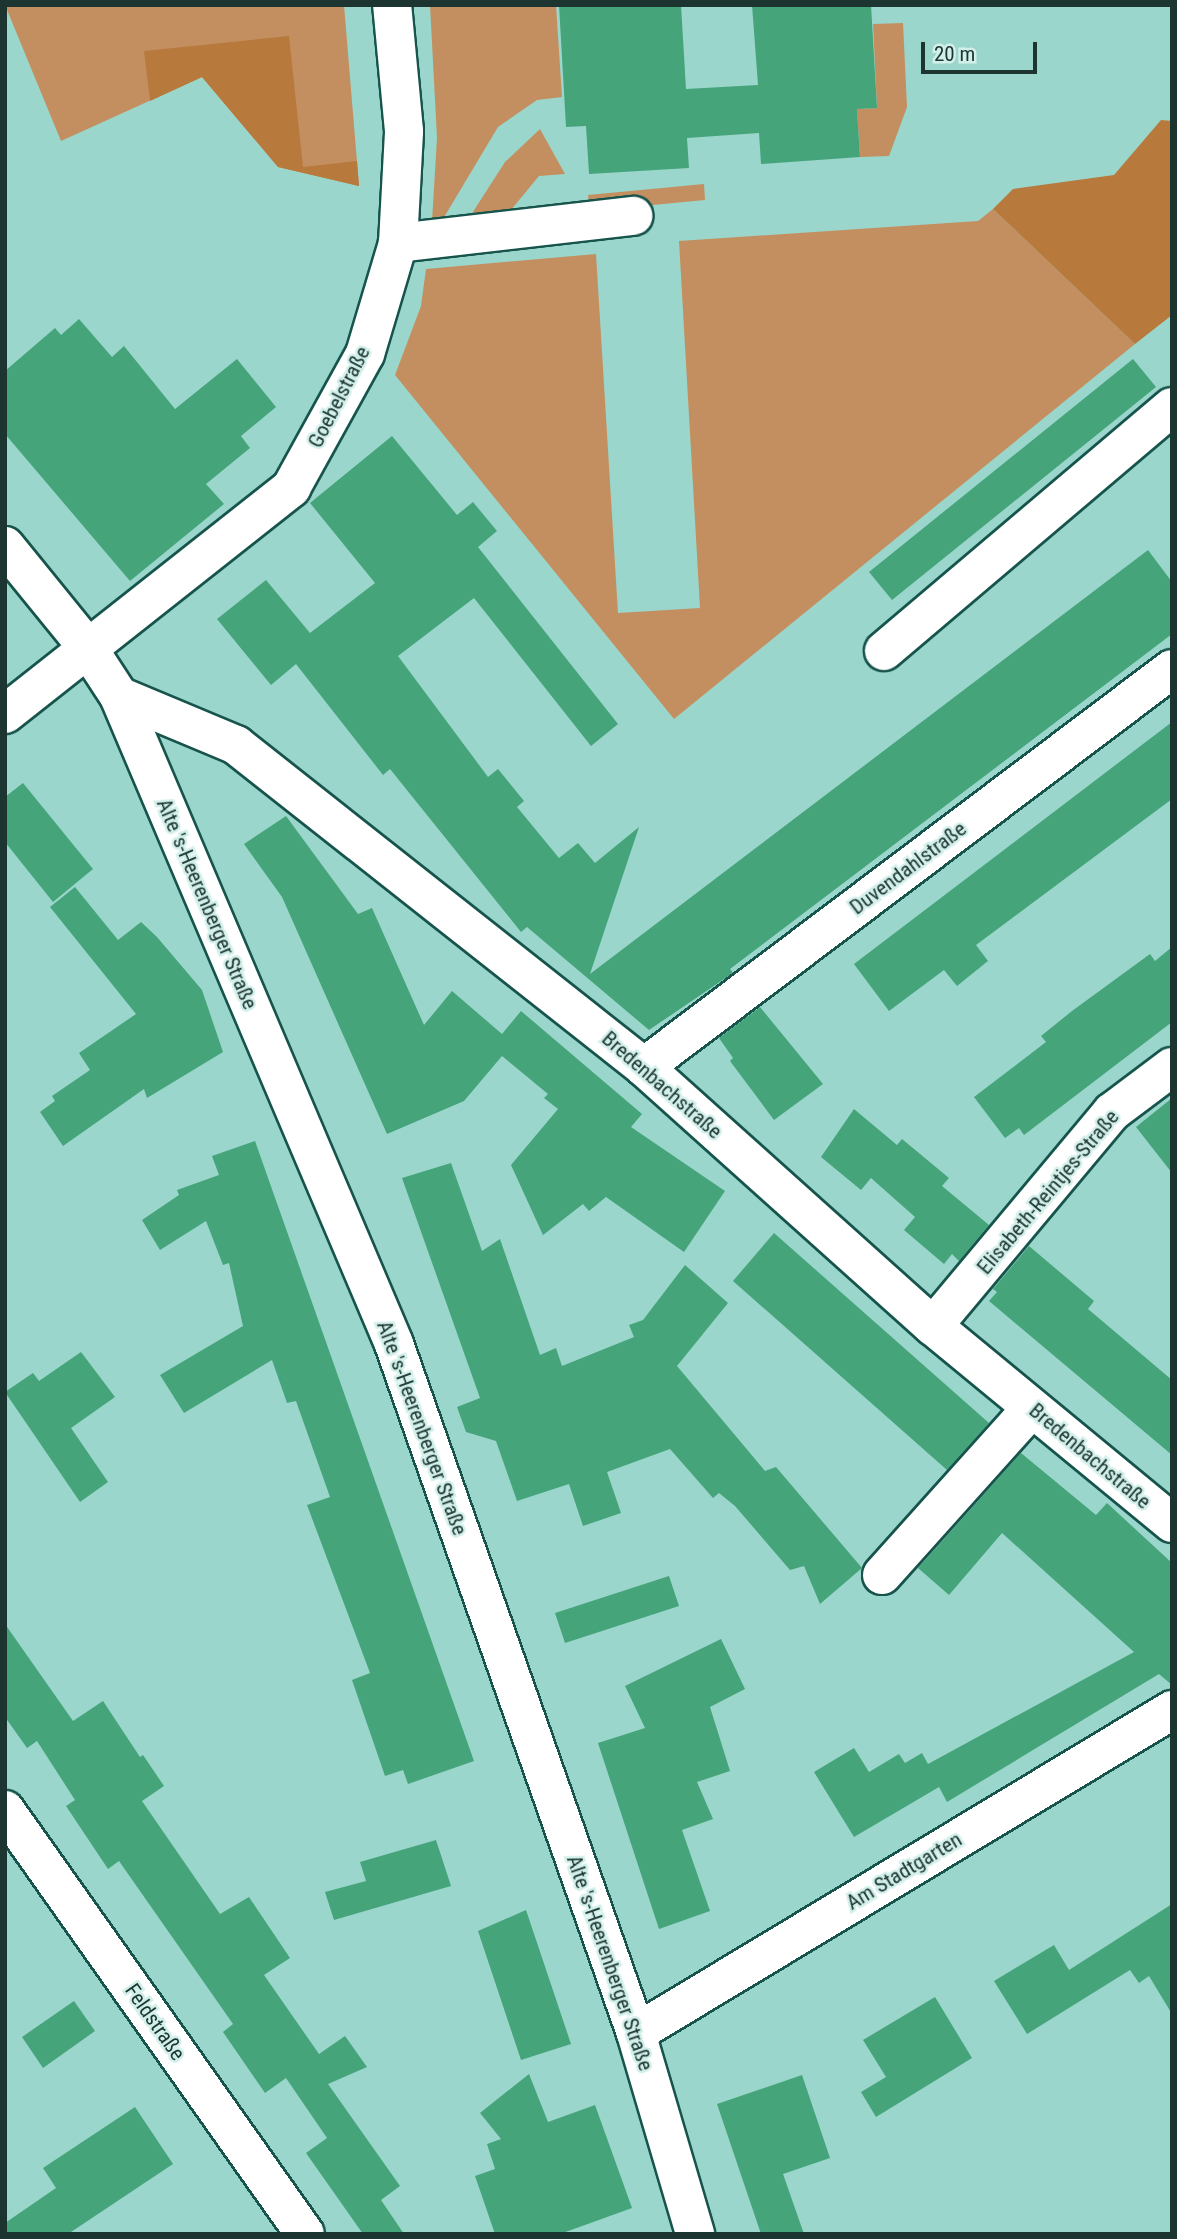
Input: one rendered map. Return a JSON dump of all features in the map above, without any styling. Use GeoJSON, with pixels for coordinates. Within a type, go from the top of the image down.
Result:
{"type":"FeatureCollection","features":[{"type":"Feature","properties":{"kind":"street","name":"Goebelstraße"},"geometry":{"type":"LineString","coordinates":[[5,714],[291,488],[365,354],[398,243],[404,131],[392,5]]}},
{"type":"Feature","properties":{"kind":"street"},"geometry":{"type":"LineString","coordinates":[[398,243],[633,216]]}},
{"type":"Feature","properties":{"kind":"street"},"geometry":{"type":"LineString","coordinates":[[884,651],[1172,408]]}},
{"type":"Feature","properties":{"kind":"street"},"geometry":{"type":"LineString","coordinates":[[5,546],[87,647]]}},
{"type":"Feature","properties":{"kind":"street","name":"Alte 's-Heerenberger Straße"},"geometry":{"type":"LineString","coordinates":[[87,647],[119,696],[394,1345],[636,2033],[695,2234]]}},
{"type":"Feature","properties":{"kind":"street","name":"Duvendahlstraße"},"geometry":{"type":"LineString","coordinates":[[644,1067],[1172,669]]}},
{"type":"Feature","properties":{"kind":"street","name":"Bredenbachstraße"},"geometry":{"type":"LineString","coordinates":[[119,696],[236,744],[644,1067],[933,1326],[1172,1523]]}},
{"type":"Feature","properties":{"kind":"street","name":"Elisabeth-Reintjes-Straße"},"geometry":{"type":"LineString","coordinates":[[933,1326],[1112,1112],[1172,1067]]}},
{"type":"Feature","properties":{"kind":"street"},"geometry":{"type":"LineString","coordinates":[[882,1574],[1032,1408]]}},
{"type":"Feature","properties":{"kind":"street","name":"Am Stadtgarten"},"geometry":{"type":"LineString","coordinates":[[636,2033],[1172,1710]]}},
{"type":"Feature","properties":{"kind":"street","name":"Feldstraße"},"geometry":{"type":"LineString","coordinates":[[5,1810],[305,2234]]}},
{"type":"Feature","properties":{"kind":"shaded area"},"geometry":{"type":"Polygon","coordinates":[[[5,5],[344,5],[359,186],[278,167],[202,77],[61,141],[5,5]]]}},
{"type":"Feature","properties":{"kind":"shaded area"},"geometry":{"type":"Polygon","coordinates":[[[430,5],[556,5],[562,97],[537,100],[498,127],[443,219],[432,221],[437,138],[430,5]]]}},
{"type":"Feature","properties":{"kind":"shaded area"},"geometry":{"type":"Polygon","coordinates":[[[903,23],[907,107],[889,156],[860,157],[857,109],[877,108],[873,24],[903,23]]]}},
{"type":"Feature","properties":{"kind":"shaded area"},"geometry":{"type":"Polygon","coordinates":[[[289,36],[303,167],[357,161],[359,186],[278,167],[202,77],[150,101],[144,51],[289,36]]]}},
{"type":"Feature","properties":{"kind":"shaded area"},"geometry":{"type":"Polygon","coordinates":[[[1161,120],[1172,121],[1172,315],[1135,344],[993,209],[1013,189],[1114,175],[1161,120]]]}},
{"type":"Feature","properties":{"kind":"shaded area"},"geometry":{"type":"Polygon","coordinates":[[[540,129],[565,174],[539,176],[505,217],[469,218],[505,162],[540,129]]]}},
{"type":"Feature","properties":{"kind":"shaded area"},"geometry":{"type":"Polygon","coordinates":[[[704,184],[705,200],[590,211],[588,195],[704,184]]]}},
{"type":"Feature","properties":{"kind":"shaded area"},"geometry":{"type":"Polygon","coordinates":[[[993,209],[1135,344],[674,719],[395,375],[421,306],[426,269],[596,254],[618,613],[700,608],[679,241],[978,221],[993,209]]]}},
{"type":"Feature","properties":{"kind":"building"},"geometry":{"type":"Polygon","coordinates":[[[559,5],[681,5],[686,89],[758,85],[752,5],[871,5],[877,108],[857,109],[860,157],[761,164],[759,133],[687,138],[689,168],[589,174],[586,126],[566,127],[559,5]]]}},
{"type":"Feature","properties":{"kind":"building"},"geometry":{"type":"Polygon","coordinates":[[[79,319],[112,357],[124,346],[175,409],[237,359],[276,407],[241,436],[250,448],[206,484],[224,504],[130,581],[5,434],[5,371],[55,328],[61,335],[79,319]]]}},
{"type":"Feature","properties":{"kind":"building"},"geometry":{"type":"Polygon","coordinates":[[[1133,359],[1156,387],[892,600],[869,572],[1133,359]]]}},
{"type":"Feature","properties":{"kind":"building"},"geometry":{"type":"Polygon","coordinates":[[[392,436],[457,515],[473,502],[497,531],[478,547],[618,724],[591,746],[474,598],[398,656],[488,777],[498,769],[524,801],[517,807],[559,858],[578,843],[595,863],[639,827],[590,974],[1148,550],[1172,582],[1172,634],[730,969],[733,973],[649,1030],[527,927],[521,932],[390,769],[383,775],[296,664],[271,685],[217,619],[266,580],[310,633],[375,583],[310,503],[392,436]]]}},
{"type":"Feature","properties":{"kind":"building"},"geometry":{"type":"Polygon","coordinates":[[[1172,722],[1172,799],[976,945],[988,961],[957,986],[944,970],[889,1011],[854,964],[1172,722]]]}},
{"type":"Feature","properties":{"kind":"building"},"geometry":{"type":"Polygon","coordinates":[[[23,783],[93,869],[53,902],[5,842],[5,797],[23,783]]]}},
{"type":"Feature","properties":{"kind":"building"},"geometry":{"type":"Polygon","coordinates":[[[286,816],[358,914],[372,908],[424,1025],[452,991],[502,1034],[521,1011],[642,1114],[631,1127],[725,1191],[684,1252],[606,1197],[589,1211],[583,1204],[543,1235],[511,1165],[558,1109],[544,1098],[548,1094],[502,1056],[464,1101],[387,1134],[282,897],[244,844],[286,816]]]}},
{"type":"Feature","properties":{"kind":"building"},"geometry":{"type":"Polygon","coordinates":[[[75,887],[118,940],[141,922],[157,937],[202,990],[223,1052],[147,1098],[144,1089],[63,1146],[40,1112],[55,1101],[52,1096],[90,1070],[79,1053],[136,1014],[50,907],[75,887]]]}},
{"type":"Feature","properties":{"kind":"building"},"geometry":{"type":"Polygon","coordinates":[[[1172,947],[1172,1022],[1024,1135],[1019,1128],[1005,1138],[974,1097],[1046,1042],[1041,1036],[1072,1011],[1150,954],[1155,961],[1172,947]]]}},
{"type":"Feature","properties":{"kind":"building"},"geometry":{"type":"Polygon","coordinates":[[[760,1007],[823,1084],[774,1120],[730,1061],[733,1058],[719,1038],[760,1007]]]}},
{"type":"Feature","properties":{"kind":"building"},"geometry":{"type":"Polygon","coordinates":[[[1172,1098],[1172,1173],[1136,1127],[1172,1098]]]}},
{"type":"Feature","properties":{"kind":"building"},"geometry":{"type":"Polygon","coordinates":[[[854,1109],[897,1145],[902,1139],[949,1178],[942,1186],[989,1225],[959,1261],[952,1254],[944,1264],[904,1230],[915,1217],[871,1178],[861,1190],[821,1157],[854,1109]]]}},
{"type":"Feature","properties":{"kind":"building"},"geometry":{"type":"Polygon","coordinates":[[[255,1141],[474,1761],[408,1784],[403,1770],[385,1776],[352,1680],[370,1673],[307,1505],[330,1497],[296,1401],[287,1403],[272,1360],[184,1413],[160,1375],[243,1326],[229,1263],[223,1265],[206,1221],[160,1250],[142,1220],[179,1195],[177,1190],[219,1175],[212,1156],[255,1141]]]}},
{"type":"Feature","properties":{"kind":"building"},"geometry":{"type":"Polygon","coordinates":[[[451,1163],[482,1251],[500,1239],[540,1355],[556,1348],[562,1366],[634,1337],[629,1325],[643,1320],[685,1265],[728,1303],[677,1366],[765,1471],[776,1467],[862,1568],[820,1604],[804,1566],[790,1570],[735,1506],[719,1493],[713,1498],[670,1449],[607,1472],[621,1513],[583,1526],[569,1484],[517,1501],[496,1441],[466,1432],[457,1407],[480,1398],[402,1178],[451,1163]]]}},
{"type":"Feature","properties":{"kind":"building"},"geometry":{"type":"Polygon","coordinates":[[[774,1233],[989,1423],[947,1470],[733,1281],[774,1233]]]}},
{"type":"Feature","properties":{"kind":"building"},"geometry":{"type":"Polygon","coordinates":[[[1029,1246],[1094,1301],[1088,1309],[1172,1380],[1172,1455],[989,1301],[997,1292],[993,1289],[1029,1246]]]}},
{"type":"Feature","properties":{"kind":"building"},"geometry":{"type":"Polygon","coordinates":[[[81,1352],[115,1397],[71,1428],[108,1482],[80,1502],[5,1392],[33,1373],[39,1381],[81,1352]]]}},
{"type":"Feature","properties":{"kind":"building"},"geometry":{"type":"Polygon","coordinates":[[[1021,1453],[1096,1515],[1107,1503],[1172,1563],[1172,1685],[1159,1674],[947,1802],[939,1787],[854,1837],[814,1772],[854,1748],[869,1772],[899,1754],[905,1763],[922,1753],[928,1764],[1134,1652],[1002,1533],[949,1595],[918,1568],[1021,1453]]]}},
{"type":"Feature","properties":{"kind":"building"},"geometry":{"type":"Polygon","coordinates":[[[669,1576],[679,1606],[565,1643],[555,1613],[669,1576]]]}},
{"type":"Feature","properties":{"kind":"building"},"geometry":{"type":"Polygon","coordinates":[[[5,1624],[73,1721],[103,1701],[140,1757],[143,1755],[164,1786],[142,1801],[220,1914],[249,1897],[290,1958],[264,1975],[319,2054],[345,2036],[367,2067],[328,2084],[400,2186],[381,2200],[404,2234],[363,2234],[306,2153],[327,2138],[286,2078],[265,2093],[223,2032],[233,2024],[119,1861],[108,1869],[66,1806],[75,1800],[37,1741],[27,1748],[5,1717],[5,1624]]]}},
{"type":"Feature","properties":{"kind":"building"},"geometry":{"type":"Polygon","coordinates":[[[721,1639],[745,1689],[710,1707],[730,1771],[697,1782],[713,1819],[682,1830],[710,1911],[659,1929],[598,1743],[645,1728],[625,1686],[721,1639]]]}},
{"type":"Feature","properties":{"kind":"building"},"geometry":{"type":"Polygon","coordinates":[[[436,1840],[451,1886],[334,1920],[325,1892],[366,1881],[360,1862],[436,1840]]]}},
{"type":"Feature","properties":{"kind":"building"},"geometry":{"type":"Polygon","coordinates":[[[1172,1904],[1172,2014],[1149,1976],[1139,1983],[1130,1970],[1027,2034],[994,1981],[1054,1945],[1069,1970],[1172,1904]]]}},
{"type":"Feature","properties":{"kind":"building"},"geometry":{"type":"Polygon","coordinates":[[[526,1910],[571,2044],[521,2060],[478,1931],[526,1910]]]}},
{"type":"Feature","properties":{"kind":"building"},"geometry":{"type":"Polygon","coordinates":[[[935,1997],[972,2058],[876,2117],[861,2092],[886,2077],[863,2040],[935,1997]]]}},
{"type":"Feature","properties":{"kind":"building"},"geometry":{"type":"Polygon","coordinates":[[[74,2001],[95,2031],[43,2068],[22,2037],[74,2001]]]}},
{"type":"Feature","properties":{"kind":"building"},"geometry":{"type":"Polygon","coordinates":[[[529,2074],[548,2122],[595,2105],[632,2208],[560,2234],[495,2234],[475,2176],[495,2169],[487,2144],[501,2139],[480,2113],[529,2074]]]}},
{"type":"Feature","properties":{"kind":"building"},"geometry":{"type":"Polygon","coordinates":[[[802,2075],[830,2158],[783,2174],[804,2234],[761,2234],[717,2104],[802,2075]]]}},
{"type":"Feature","properties":{"kind":"building"},"geometry":{"type":"Polygon","coordinates":[[[135,2107],[173,2164],[68,2234],[5,2234],[5,2223],[56,2188],[43,2168],[135,2107]]]}}]}
